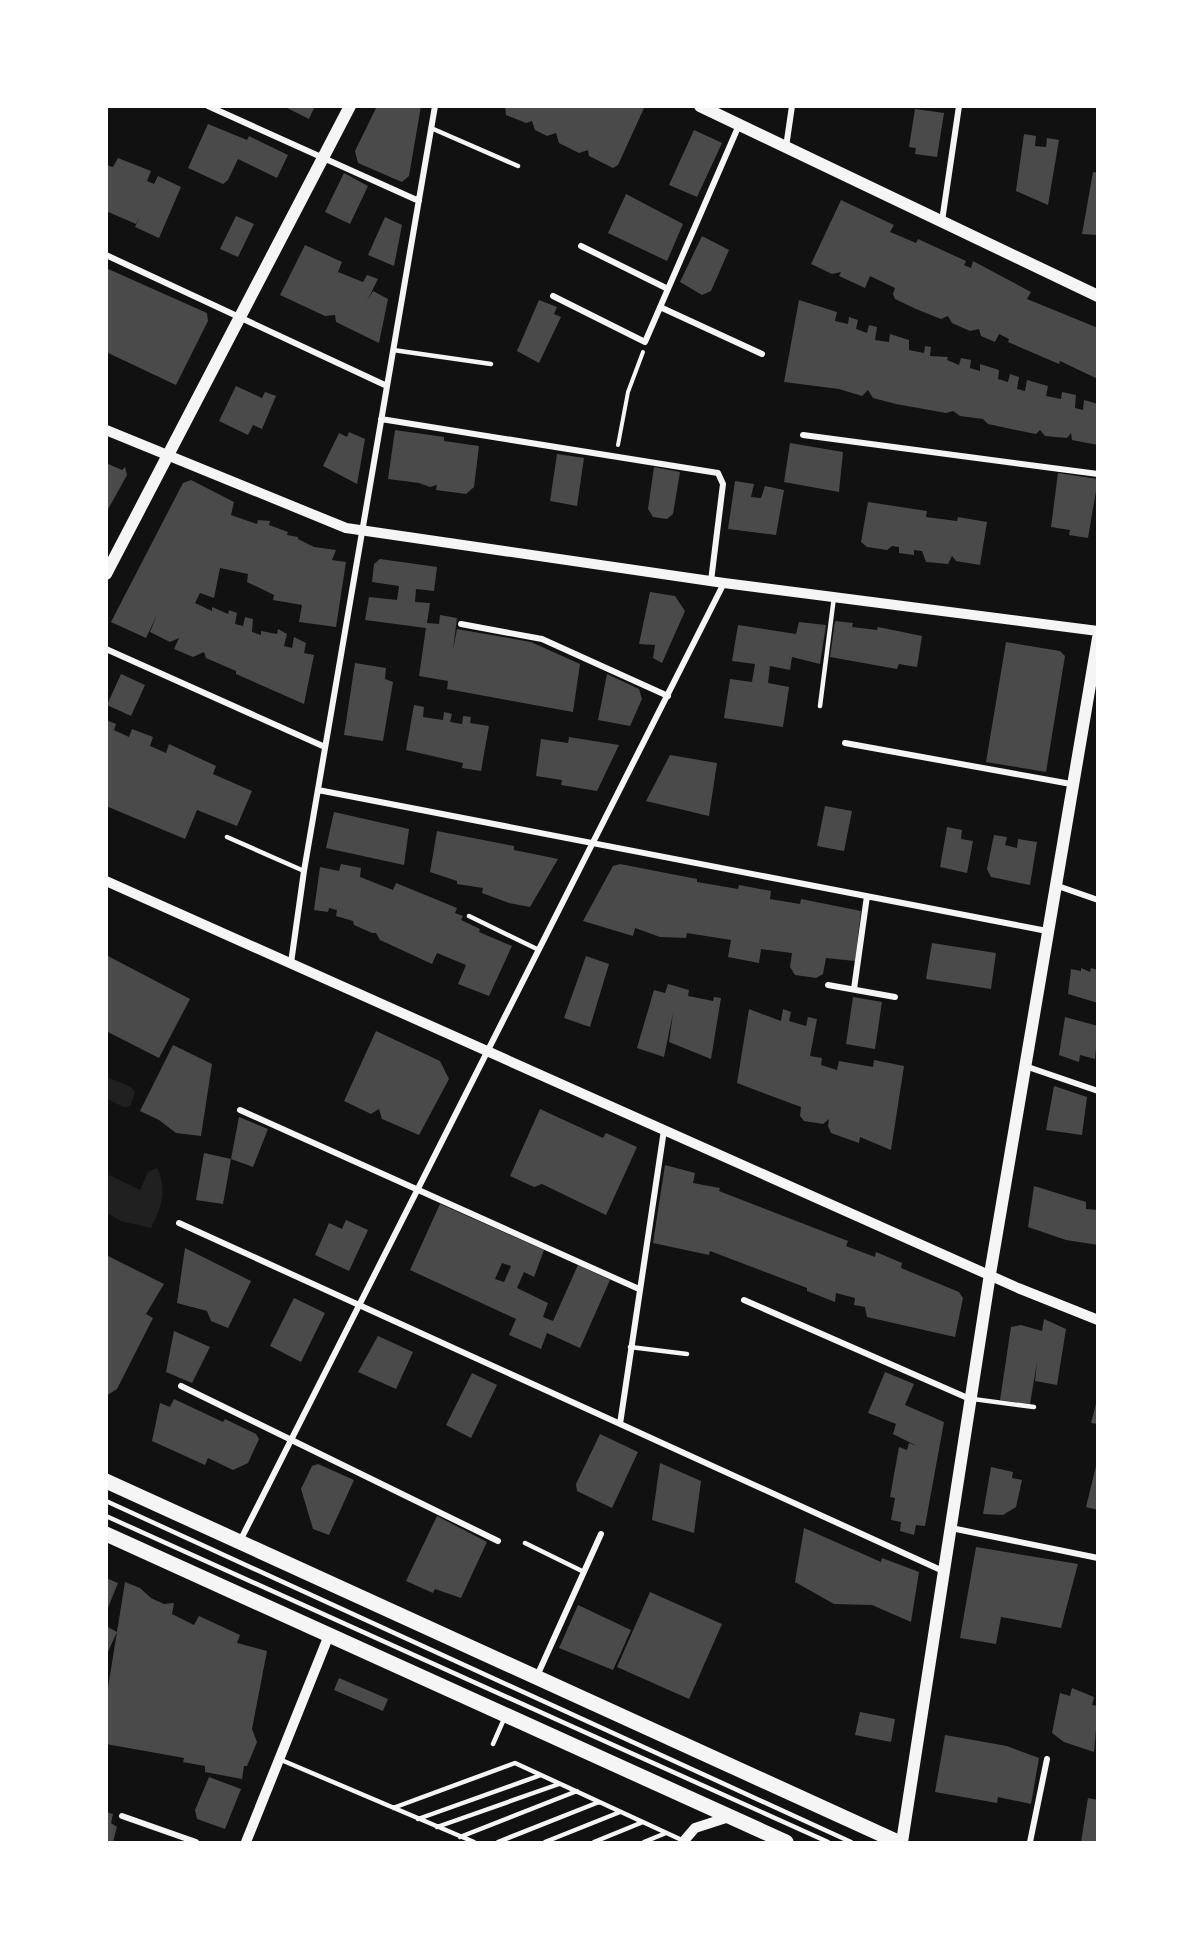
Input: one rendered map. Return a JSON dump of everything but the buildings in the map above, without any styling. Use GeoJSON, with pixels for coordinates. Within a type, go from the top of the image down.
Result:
{"type":"FeatureCollection","features":[{"type":"Feature","properties":{"kind":"main road"},"geometry":{"type":"LineString","coordinates":[[106,574],[350,106]]}},
{"type":"Feature","properties":{"kind":"main road"},"geometry":{"type":"LineString","coordinates":[[700,106],[1098,296]]}},
{"type":"Feature","properties":{"kind":"main road"},"geometry":{"type":"LineString","coordinates":[[106,1481],[900,1842],[1024,1066],[1098,638]]}},
{"type":"Feature","properties":{"kind":"main road"},"geometry":{"type":"LineString","coordinates":[[106,1534],[786,1842]]}},
{"type":"Feature","properties":{"kind":"street"},"geometry":{"type":"LineString","coordinates":[[208,106],[419,201]]}},
{"type":"Feature","properties":{"kind":"street"},"geometry":{"type":"LineString","coordinates":[[291,963],[304,871],[435,106]]}},
{"type":"Feature","properties":{"kind":"street"},"geometry":{"type":"LineString","coordinates":[[786,147],[792,106]]}},
{"type":"Feature","properties":{"kind":"street"},"geometry":{"type":"LineString","coordinates":[[942,222],[959,106]]}},
{"type":"Feature","properties":{"kind":"street"},"geometry":{"type":"LineString","coordinates":[[553,296],[645,342],[739,125]]}},
{"type":"Feature","properties":{"kind":"street"},"geometry":{"type":"LineString","coordinates":[[581,246],[668,289]]}},
{"type":"Feature","properties":{"kind":"street"},"geometry":{"type":"LineString","coordinates":[[106,255],[387,386]]}},
{"type":"Feature","properties":{"kind":"street"},"geometry":{"type":"LineString","coordinates":[[660,307],[762,354]]}},
{"type":"Feature","properties":{"kind":"street"},"geometry":{"type":"LineString","coordinates":[[381,419],[714,471],[720,475],[723,484],[711,581]]}},
{"type":"Feature","properties":{"kind":"street"},"geometry":{"type":"LineString","coordinates":[[106,430],[323,521],[363,531],[724,583],[1098,631]]}},
{"type":"Feature","properties":{"kind":"street"},"geometry":{"type":"LineString","coordinates":[[803,435],[1098,474]]}},
{"type":"Feature","properties":{"kind":"street"},"geometry":{"type":"LineString","coordinates":[[239,1542],[724,583]]}},
{"type":"Feature","properties":{"kind":"street"},"geometry":{"type":"LineString","coordinates":[[461,624],[542,639],[668,696]]}},
{"type":"Feature","properties":{"kind":"street"},"geometry":{"type":"LineString","coordinates":[[106,650],[325,747]]}},
{"type":"Feature","properties":{"kind":"street"},"geometry":{"type":"LineString","coordinates":[[845,743],[1071,784]]}},
{"type":"Feature","properties":{"kind":"street"},"geometry":{"type":"LineString","coordinates":[[318,790],[1047,931]]}},
{"type":"Feature","properties":{"kind":"street"},"geometry":{"type":"LineString","coordinates":[[106,881],[990,1275],[1098,1320]]}},
{"type":"Feature","properties":{"kind":"street"},"geometry":{"type":"LineString","coordinates":[[1054,885],[1098,900]]}},
{"type":"Feature","properties":{"kind":"street"},"geometry":{"type":"LineString","coordinates":[[855,989],[867,896]]}},
{"type":"Feature","properties":{"kind":"street"},"geometry":{"type":"LineString","coordinates":[[828,985],[894,997]]}},
{"type":"Feature","properties":{"kind":"street"},"geometry":{"type":"LineString","coordinates":[[1024,1066],[1098,1091]]}},
{"type":"Feature","properties":{"kind":"street"},"geometry":{"type":"LineString","coordinates":[[240,1110],[417,1191],[639,1288]]}},
{"type":"Feature","properties":{"kind":"street"},"geometry":{"type":"LineString","coordinates":[[620,1424],[664,1130]]}},
{"type":"Feature","properties":{"kind":"street"},"geometry":{"type":"LineString","coordinates":[[179,1223],[944,1572]]}},
{"type":"Feature","properties":{"kind":"street"},"geometry":{"type":"LineString","coordinates":[[744,1300],[971,1399]]}},
{"type":"Feature","properties":{"kind":"street"},"geometry":{"type":"LineString","coordinates":[[181,1386],[498,1541]]}},
{"type":"Feature","properties":{"kind":"street"},"geometry":{"type":"LineString","coordinates":[[951,1528],[1098,1558]]}},
{"type":"Feature","properties":{"kind":"street"},"geometry":{"type":"LineString","coordinates":[[537,1677],[601,1534]]}},
{"type":"Feature","properties":{"kind":"street"},"geometry":{"type":"LineString","coordinates":[[246,1842],[329,1635]]}},
{"type":"Feature","properties":{"kind":"street"},"geometry":{"type":"LineString","coordinates":[[1030,1842],[1047,1759]]}},
{"type":"Feature","properties":{"kind":"street"},"geometry":{"type":"LineString","coordinates":[[122,1816],[196,1842]]}},
{"type":"Feature","properties":{"kind":"street"},"geometry":{"type":"LineString","coordinates":[[683,1842],[695,1828],[729,1817]]}},
{"type":"Feature","properties":{"kind":"lane"},"geometry":{"type":"LineString","coordinates":[[431,128],[518,166]]}},
{"type":"Feature","properties":{"kind":"lane"},"geometry":{"type":"LineString","coordinates":[[393,350],[491,364]]}},
{"type":"Feature","properties":{"kind":"lane"},"geometry":{"type":"LineString","coordinates":[[820,705],[834,597]]}},
{"type":"Feature","properties":{"kind":"lane"},"geometry":{"type":"LineString","coordinates":[[227,837],[304,871]]}},
{"type":"Feature","properties":{"kind":"lane"},"geometry":{"type":"LineString","coordinates":[[469,916],[539,950]]}},
{"type":"Feature","properties":{"kind":"lane"},"geometry":{"type":"LineString","coordinates":[[630,1347],[687,1354]]}},
{"type":"Feature","properties":{"kind":"lane"},"geometry":{"type":"LineString","coordinates":[[971,1399],[1034,1407]]}},
{"type":"Feature","properties":{"kind":"lane"},"geometry":{"type":"LineString","coordinates":[[106,1501],[851,1842]]}},
{"type":"Feature","properties":{"kind":"lane"},"geometry":{"type":"LineString","coordinates":[[106,1516],[828,1842]]}},
{"type":"Feature","properties":{"kind":"lane"},"geometry":{"type":"LineString","coordinates":[[525,1543],[584,1572]]}},
{"type":"Feature","properties":{"kind":"lane"},"geometry":{"type":"LineString","coordinates":[[493,1744],[505,1715]]}},
{"type":"Feature","properties":{"kind":"lane"},"geometry":{"type":"LineString","coordinates":[[279,1759],[474,1842]]}},
{"type":"Feature","properties":{"kind":"lane"},"geometry":{"type":"LineString","coordinates":[[393,1808],[515,1762],[683,1842]]}},
{"type":"Feature","properties":{"kind":"lane"},"geometry":{"type":"LineString","coordinates":[[418,1819],[541,1775]]}},
{"type":"Feature","properties":{"kind":"lane"},"geometry":{"type":"LineString","coordinates":[[437,1827],[560,1783]]}},
{"type":"Feature","properties":{"kind":"lane"},"geometry":{"type":"LineString","coordinates":[[459,1836],[577,1791]]}},
{"type":"Feature","properties":{"kind":"lane"},"geometry":{"type":"LineString","coordinates":[[498,1842],[599,1802]]}},
{"type":"Feature","properties":{"kind":"lane"},"geometry":{"type":"LineString","coordinates":[[545,1842],[621,1811]]}},
{"type":"Feature","properties":{"kind":"lane"},"geometry":{"type":"LineString","coordinates":[[594,1842],[643,1822]]}},
{"type":"Feature","properties":{"kind":"lane"},"geometry":{"type":"LineString","coordinates":[[644,1842],[667,1833]]}},
{"type":"Feature","properties":{"kind":"path"},"geometry":{"type":"LineString","coordinates":[[616,455],[628,392],[643,357],[645,342]]}},
{"type":"Feature","properties":{"kind":"shaded area"},"geometry":{"type":"Polygon","coordinates":[[[107,1077],[131,1087],[135,1092],[131,1105],[126,1108],[107,1099],[107,1077]]]}},
{"type":"Feature","properties":{"kind":"shaded area"},"geometry":{"type":"Polygon","coordinates":[[[157,1168],[163,1191],[158,1213],[151,1228],[121,1221],[107,1213],[107,1174],[140,1190],[148,1172],[157,1168]]]}}]}
